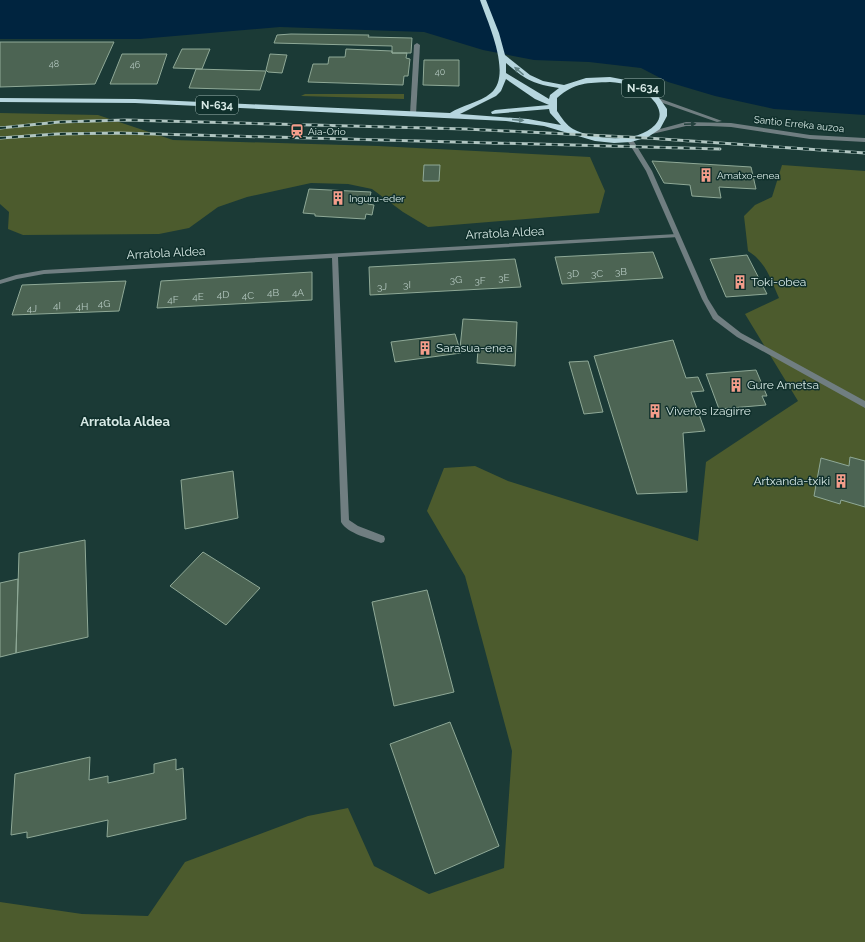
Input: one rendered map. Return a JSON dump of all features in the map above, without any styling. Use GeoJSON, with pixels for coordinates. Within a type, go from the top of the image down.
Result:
{"type":"FeatureCollection","features":[{"type":"Feature","properties":{"kind":"highway","name":"N-634"},"geometry":{"type":"LineString","coordinates":[[451,115],[476,104],[497,91],[503,74],[503,57],[483,0]]}},
{"type":"Feature","properties":{"kind":"highway","name":"N-634"},"geometry":{"type":"LineString","coordinates":[[503,57],[527,78],[541,83],[565,87]]}},
{"type":"Feature","properties":{"kind":"highway"},"geometry":{"type":"LineString","coordinates":[[503,74],[551,105]]}},
{"type":"Feature","properties":{"kind":"highway","name":"N-634"},"geometry":{"type":"LineString","coordinates":[[612,79],[631,83],[646,90],[658,100],[664,112],[658,127],[652,132],[630,140],[615,141],[598,140],[578,135],[568,130],[557,121],[551,105],[554,96],[565,87],[586,80],[612,79]]}},
{"type":"Feature","properties":{"kind":"highway","name":"N-634"},"geometry":{"type":"LineString","coordinates":[[0,100],[51,99],[140,101],[451,115],[521,120],[568,130]]}},
{"type":"Feature","properties":{"kind":"highway","name":"N-634"},"geometry":{"type":"LineString","coordinates":[[451,115],[551,105]]}},
{"type":"Feature","properties":{"kind":"street"},"geometry":{"type":"LineString","coordinates":[[413,114],[417,45]]}},
{"type":"Feature","properties":{"kind":"street","name":"Santio Erreka auzoa"},"geometry":{"type":"LineString","coordinates":[[658,100],[731,125]]}},
{"type":"Feature","properties":{"kind":"street","name":"Santio Erreka auzoa"},"geometry":{"type":"LineString","coordinates":[[652,132],[686,124],[731,125],[810,137],[865,140]]}},
{"type":"Feature","properties":{"kind":"street"},"geometry":{"type":"LineString","coordinates":[[630,140],[652,178],[705,299],[715,317],[739,335],[865,405]]}},
{"type":"Feature","properties":{"kind":"street","name":"Arratola Aldea"},"geometry":{"type":"LineString","coordinates":[[0,282],[16,277],[44,272],[677,236]]}},
{"type":"Feature","properties":{"kind":"street"},"geometry":{"type":"LineString","coordinates":[[335,255],[345,522],[355,530],[381,539]]}},
{"type":"Feature","properties":{"kind":"green space"},"geometry":{"type":"Polygon","coordinates":[[[305,94],[404,94],[404,99],[301,96],[305,94]]]}},
{"type":"Feature","properties":{"kind":"green space"},"geometry":{"type":"Polygon","coordinates":[[[0,113],[98,115],[173,140],[378,146],[590,157],[605,191],[599,213],[428,227],[403,212],[372,189],[348,184],[311,183],[247,197],[218,207],[189,228],[159,234],[23,235],[8,229],[9,212],[0,204],[0,113]]]}},
{"type":"Feature","properties":{"kind":"green space"},"geometry":{"type":"Polygon","coordinates":[[[782,165],[865,171],[865,942],[0,942],[0,902],[82,914],[148,916],[185,862],[308,816],[348,808],[374,866],[429,894],[504,868],[512,751],[465,576],[427,511],[444,468],[475,466],[508,481],[698,541],[706,462],[798,401],[745,314],[779,298],[764,266],[748,251],[744,216],[755,205],[772,197],[782,165]]]}},
{"type":"Feature","properties":{"kind":"water"},"geometry":{"type":"Polygon","coordinates":[[[0,0],[865,0],[865,115],[774,109],[715,96],[668,82],[641,68],[589,62],[534,60],[483,50],[424,32],[280,27],[140,39],[0,39],[0,0]]]}},
{"type":"Feature","properties":{"kind":"building"},"geometry":{"type":"Polygon","coordinates":[[[277,35],[369,35],[368,37],[412,38],[411,53],[392,53],[392,46],[274,43],[277,35]]]}},
{"type":"Feature","properties":{"kind":"building"},"geometry":{"type":"Polygon","coordinates":[[[0,42],[114,42],[95,84],[0,87],[0,42]]]}},
{"type":"Feature","properties":{"kind":"building"},"geometry":{"type":"Polygon","coordinates":[[[182,49],[210,49],[202,69],[173,68],[182,49]]]}},
{"type":"Feature","properties":{"kind":"building"},"geometry":{"type":"Polygon","coordinates":[[[346,49],[407,53],[406,58],[410,59],[408,76],[404,76],[403,85],[308,82],[313,64],[328,64],[329,57],[345,57],[346,49]]]}},
{"type":"Feature","properties":{"kind":"building"},"geometry":{"type":"Polygon","coordinates":[[[122,54],[167,54],[157,84],[110,84],[122,54]]]}},
{"type":"Feature","properties":{"kind":"building"},"geometry":{"type":"Polygon","coordinates":[[[270,54],[287,55],[282,73],[268,72],[266,70],[270,54]]]}},
{"type":"Feature","properties":{"kind":"building"},"geometry":{"type":"Polygon","coordinates":[[[424,60],[459,60],[459,86],[423,85],[424,60]]]}},
{"type":"Feature","properties":{"kind":"building"},"geometry":{"type":"Polygon","coordinates":[[[196,69],[266,71],[260,90],[189,88],[196,69]]]}},
{"type":"Feature","properties":{"kind":"building","name":"Amatxo-enea"},"geometry":{"type":"Polygon","coordinates":[[[652,161],[751,167],[756,189],[719,187],[721,198],[692,196],[690,185],[664,183],[652,161]]]}},
{"type":"Feature","properties":{"kind":"building"},"geometry":{"type":"Polygon","coordinates":[[[424,165],[440,165],[439,181],[423,181],[424,165]]]}},
{"type":"Feature","properties":{"kind":"building","name":"Inguru-eder"},"geometry":{"type":"Polygon","coordinates":[[[309,189],[371,192],[368,204],[374,205],[372,215],[366,214],[365,219],[315,216],[315,214],[303,213],[309,189]]]}},
{"type":"Feature","properties":{"kind":"building"},"geometry":{"type":"Polygon","coordinates":[[[653,252],[663,278],[562,284],[555,257],[653,252]]]}},
{"type":"Feature","properties":{"kind":"building","name":"Toki-obea"},"geometry":{"type":"Polygon","coordinates":[[[747,255],[767,294],[726,297],[710,259],[747,255]]]}},
{"type":"Feature","properties":{"kind":"building"},"geometry":{"type":"Polygon","coordinates":[[[515,259],[521,287],[370,295],[369,267],[515,259]]]}},
{"type":"Feature","properties":{"kind":"building"},"geometry":{"type":"Polygon","coordinates":[[[312,272],[312,300],[157,308],[161,281],[312,272]]]}},
{"type":"Feature","properties":{"kind":"building"},"geometry":{"type":"Polygon","coordinates":[[[126,281],[119,311],[12,315],[22,285],[126,281]]]}},
{"type":"Feature","properties":{"kind":"building"},"geometry":{"type":"Polygon","coordinates":[[[463,319],[517,322],[515,366],[477,363],[478,350],[460,348],[463,319]]]}},
{"type":"Feature","properties":{"kind":"building","name":"Sarasua-enea"},"geometry":{"type":"Polygon","coordinates":[[[455,334],[461,353],[395,362],[391,342],[455,334]]]}},
{"type":"Feature","properties":{"kind":"building","name":"Viveros Izagirre"},"geometry":{"type":"Polygon","coordinates":[[[673,340],[686,378],[698,377],[704,391],[691,392],[705,431],[683,433],[687,492],[637,494],[594,356],[673,340]]]}},
{"type":"Feature","properties":{"kind":"building"},"geometry":{"type":"Polygon","coordinates":[[[588,361],[603,412],[584,414],[569,362],[588,361]]]}},
{"type":"Feature","properties":{"kind":"building","name":"Gure Ametsa"},"geometry":{"type":"Polygon","coordinates":[[[756,370],[767,396],[762,396],[766,405],[719,409],[706,374],[756,370]]]}},
{"type":"Feature","properties":{"kind":"building","name":"Artxanda-txiki"},"geometry":{"type":"Polygon","coordinates":[[[850,457],[865,461],[865,507],[841,500],[840,504],[814,496],[821,458],[849,466],[850,457]]]}},
{"type":"Feature","properties":{"kind":"building"},"geometry":{"type":"Polygon","coordinates":[[[233,471],[238,518],[185,529],[181,480],[233,471]]]}},
{"type":"Feature","properties":{"kind":"building"},"geometry":{"type":"Polygon","coordinates":[[[85,540],[88,637],[16,653],[19,553],[85,540]]]}},
{"type":"Feature","properties":{"kind":"building"},"geometry":{"type":"Polygon","coordinates":[[[203,552],[260,588],[226,625],[170,586],[203,552]]]}},
{"type":"Feature","properties":{"kind":"building"},"geometry":{"type":"Polygon","coordinates":[[[18,579],[16,653],[0,657],[0,583],[18,579]]]}},
{"type":"Feature","properties":{"kind":"building"},"geometry":{"type":"Polygon","coordinates":[[[427,590],[454,692],[394,706],[372,602],[427,590]]]}},
{"type":"Feature","properties":{"kind":"building"},"geometry":{"type":"Polygon","coordinates":[[[450,722],[499,846],[435,874],[390,744],[450,722]]]}},
{"type":"Feature","properties":{"kind":"building"},"geometry":{"type":"Polygon","coordinates":[[[90,757],[89,780],[108,776],[108,783],[154,773],[154,764],[176,759],[176,770],[183,768],[186,819],[107,837],[108,820],[27,838],[27,832],[11,835],[15,774],[90,757]]]}},
{"type":"Feature","properties":{"kind":"railway"},"geometry":{"type":"LineString","coordinates":[[0,128],[59,122],[126,120],[466,129],[647,138],[865,153]]}},
{"type":"Feature","properties":{"kind":"railway"},"geometry":{"type":"LineString","coordinates":[[0,138],[57,134],[118,133],[720,149]]}},
{"type":"Feature","properties":{"kind":"place","name":"Aia-Orio"},"geometry":{"type":"Point","coordinates":[297,131]}},
{"type":"Feature","properties":{"kind":"place","name":"Amatxo-enea"},"geometry":{"type":"Point","coordinates":[706,175]}},
{"type":"Feature","properties":{"kind":"place","name":"Inguru-eder"},"geometry":{"type":"Point","coordinates":[338,198]}},
{"type":"Feature","properties":{"kind":"place","name":"Toki-obea"},"geometry":{"type":"Point","coordinates":[740,282]}},
{"type":"Feature","properties":{"kind":"place","name":"Sarasua-enea"},"geometry":{"type":"Point","coordinates":[425,348]}},
{"type":"Feature","properties":{"kind":"place","name":"Gure Ametsa"},"geometry":{"type":"Point","coordinates":[736,385]}},
{"type":"Feature","properties":{"kind":"place","name":"Viveros Izagirre"},"geometry":{"type":"Point","coordinates":[655,411]}},
{"type":"Feature","properties":{"kind":"place","name":"Artxanda-txiki"},"geometry":{"type":"Point","coordinates":[841,481]}},
{"type":"Feature","properties":{"kind":"district","name":"Arratola Aldea"},"geometry":{"type":"Point","coordinates":[125,421]}}]}
